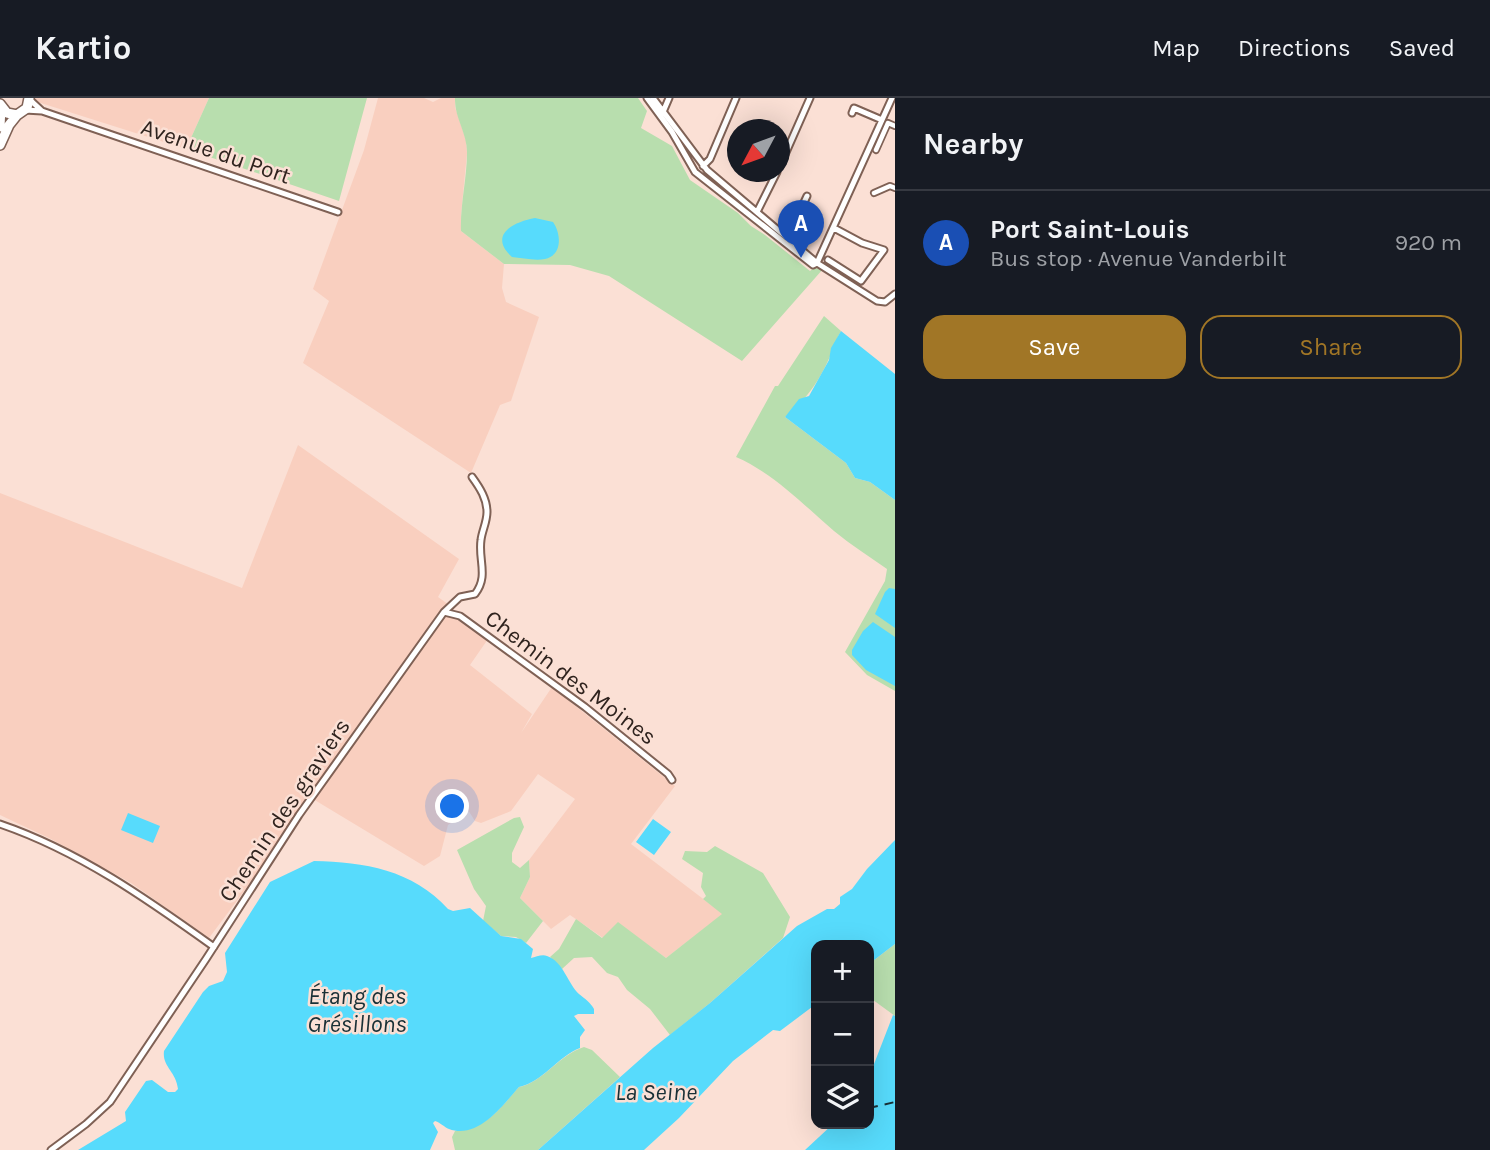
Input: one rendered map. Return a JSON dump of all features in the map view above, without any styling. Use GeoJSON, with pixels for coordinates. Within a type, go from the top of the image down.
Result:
{"type":"FeatureCollection","features":[{"type":"Feature","properties":{"kind":"main road"},"geometry":{"type":"LineString","coordinates":[[0,145],[9,125],[21,113],[29,98]]}},
{"type":"Feature","properties":{"kind":"main road"},"geometry":{"type":"LineString","coordinates":[[1,105],[7,113],[21,113]]}},
{"type":"Feature","properties":{"kind":"main road"},"geometry":{"type":"LineString","coordinates":[[0,127],[1,105]]}},
{"type":"Feature","properties":{"kind":"street","name":"Avenue du Port"},"geometry":{"type":"LineString","coordinates":[[29,98],[42,111]]}},
{"type":"Feature","properties":{"kind":"street"},"geometry":{"type":"LineString","coordinates":[[647,98],[672,132],[697,174],[813,265],[817,263]]}},
{"type":"Feature","properties":{"kind":"street"},"geometry":{"type":"LineString","coordinates":[[653,98],[703,166],[817,263],[877,301],[888,300],[895,294]]}},
{"type":"Feature","properties":{"kind":"street"},"geometry":{"type":"LineString","coordinates":[[663,112],[669,98]]}},
{"type":"Feature","properties":{"kind":"street"},"geometry":{"type":"LineString","coordinates":[[703,166],[710,159],[736,98]]}},
{"type":"Feature","properties":{"kind":"street"},"geometry":{"type":"LineString","coordinates":[[790,142],[810,98]]}},
{"type":"Feature","properties":{"kind":"street"},"geometry":{"type":"LineString","coordinates":[[876,150],[892,98]]}},
{"type":"Feature","properties":{"kind":"street"},"geometry":{"type":"LineString","coordinates":[[852,113],[854,108],[895,127]]}},
{"type":"Feature","properties":{"kind":"street","name":"Avenue du Port"},"geometry":{"type":"LineString","coordinates":[[21,113],[42,111],[338,212]]}},
{"type":"Feature","properties":{"kind":"street"},"geometry":{"type":"LineString","coordinates":[[817,263],[885,122]]}},
{"type":"Feature","properties":{"kind":"street"},"geometry":{"type":"LineString","coordinates":[[757,212],[772,182]]}},
{"type":"Feature","properties":{"kind":"street"},"geometry":{"type":"LineString","coordinates":[[874,193],[890,186],[895,188]]}},
{"type":"Feature","properties":{"kind":"street"},"geometry":{"type":"LineString","coordinates":[[788,237],[807,195]]}},
{"type":"Feature","properties":{"kind":"street"},"geometry":{"type":"LineString","coordinates":[[828,260],[861,281],[884,250],[862,243],[834,228]]}},
{"type":"Feature","properties":{"kind":"street"},"geometry":{"type":"LineString","coordinates":[[841,277],[845,271]]}},
{"type":"Feature","properties":{"kind":"street","name":"Chemin des graviers"},"geometry":{"type":"LineString","coordinates":[[51,1150],[110,1102],[299,815],[444,612],[460,597],[475,594],[481,586],[481,542],[487,512],[482,491],[472,477]]}},
{"type":"Feature","properties":{"kind":"street","name":"Chemin des Moines"},"geometry":{"type":"LineString","coordinates":[[444,612],[460,615],[584,707],[672,780]]}},
{"type":"Feature","properties":{"kind":"street"},"geometry":{"type":"LineString","coordinates":[[0,824],[109,875],[141,894],[214,947]]}},
{"type":"Feature","properties":{"kind":"shaded area"},"geometry":{"type":"Polygon","coordinates":[[[25,98],[209,98],[186,149],[25,98]]]}},
{"type":"Feature","properties":{"kind":"shaded area"},"geometry":{"type":"Polygon","coordinates":[[[378,98],[424,98],[433,102],[441,98],[455,98],[467,153],[461,231],[504,264],[502,288],[506,302],[539,317],[511,401],[500,405],[471,473],[303,363],[329,301],[313,289],[364,150],[378,98]]]}},
{"type":"Feature","properties":{"kind":"shaded area"},"geometry":{"type":"Polygon","coordinates":[[[298,445],[459,559],[438,597],[452,607],[448,611],[488,639],[470,665],[532,714],[521,733],[552,687],[675,786],[631,844],[723,914],[666,958],[618,923],[603,938],[570,915],[551,929],[520,898],[530,877],[529,860],[575,799],[538,774],[511,811],[481,823],[475,821],[468,810],[448,825],[440,856],[424,866],[313,799],[209,938],[131,883],[49,838],[0,815],[0,493],[242,588],[298,445]]]}},
{"type":"Feature","properties":{"kind":"green space"},"geometry":{"type":"Polygon","coordinates":[[[209,98],[367,98],[339,201],[186,149],[209,98]]]}},
{"type":"Feature","properties":{"kind":"green space"},"geometry":{"type":"Polygon","coordinates":[[[455,98],[638,98],[647,111],[641,128],[672,146],[690,180],[738,213],[810,271],[813,268],[823,269],[742,361],[609,276],[570,265],[504,264],[461,231],[467,152],[455,98]]]}},
{"type":"Feature","properties":{"kind":"green space"},"geometry":{"type":"Polygon","coordinates":[[[824,316],[841,331],[814,386],[785,417],[846,463],[855,478],[870,482],[895,500],[895,691],[867,675],[845,652],[885,581],[887,569],[840,536],[800,500],[763,472],[736,457],[775,386],[778,386],[824,316]]]}},
{"type":"Feature","properties":{"kind":"green space"},"geometry":{"type":"Polygon","coordinates":[[[520,817],[524,827],[512,853],[512,862],[520,868],[529,860],[530,877],[520,898],[543,921],[526,943],[516,937],[501,936],[483,921],[486,906],[474,889],[457,850],[520,817]]]}},
{"type":"Feature","properties":{"kind":"green space"},"geometry":{"type":"Polygon","coordinates":[[[715,846],[763,873],[790,917],[783,938],[670,1035],[650,1009],[627,990],[618,977],[607,973],[592,957],[574,958],[562,969],[550,957],[559,949],[576,919],[602,938],[618,922],[666,958],[722,914],[703,899],[706,896],[701,887],[703,873],[682,859],[685,851],[707,852],[715,846]]]}},
{"type":"Feature","properties":{"kind":"green space"},"geometry":{"type":"Polygon","coordinates":[[[895,944],[895,1016],[874,1001],[874,960],[895,944]]]}},
{"type":"Feature","properties":{"kind":"green space"},"geometry":{"type":"Polygon","coordinates":[[[584,1047],[592,1050],[620,1077],[538,1150],[455,1150],[452,1137],[455,1131],[485,1121],[499,1110],[519,1087],[535,1080],[584,1047]]]}},
{"type":"Feature","properties":{"kind":"water"},"geometry":{"type":"Polygon","coordinates":[[[535,218],[553,222],[559,237],[558,248],[551,257],[541,260],[512,257],[502,242],[503,236],[512,226],[535,218]]]}},
{"type":"Feature","properties":{"kind":"water"},"geometry":{"type":"Polygon","coordinates":[[[841,331],[895,374],[895,500],[870,482],[855,478],[846,463],[785,417],[799,399],[809,396],[841,331]]]}},
{"type":"Feature","properties":{"kind":"water"},"geometry":{"type":"Polygon","coordinates":[[[889,588],[895,589],[895,628],[875,614],[889,588]]]}},
{"type":"Feature","properties":{"kind":"water"},"geometry":{"type":"Polygon","coordinates":[[[873,622],[895,637],[895,686],[866,670],[852,655],[863,631],[873,622]]]}},
{"type":"Feature","properties":{"kind":"water"},"geometry":{"type":"Polygon","coordinates":[[[128,813],[160,826],[153,843],[121,830],[128,813]]]}},
{"type":"Feature","properties":{"kind":"water"},"geometry":{"type":"Polygon","coordinates":[[[653,819],[671,832],[654,855],[636,842],[653,819]]]}},
{"type":"Feature","properties":{"kind":"water","name":"La Seine"},"geometry":{"type":"Polygon","coordinates":[[[895,840],[895,944],[874,960],[874,940],[811,940],[811,1008],[780,1031],[773,1030],[733,1061],[679,1118],[644,1150],[538,1150],[797,926],[840,904],[840,897],[852,889],[895,840]]]}},
{"type":"Feature","properties":{"kind":"water","name":"Étang des Grésillons"},"geometry":{"type":"Polygon","coordinates":[[[314,861],[369,866],[403,877],[419,885],[448,909],[453,911],[470,908],[501,936],[521,939],[533,949],[531,958],[543,955],[553,959],[575,990],[594,1009],[594,1014],[574,1016],[585,1030],[580,1037],[580,1048],[535,1080],[519,1087],[498,1111],[480,1125],[460,1131],[449,1129],[435,1121],[433,1123],[438,1132],[430,1150],[78,1150],[126,1121],[125,1112],[146,1081],[152,1080],[168,1092],[178,1089],[165,1061],[164,1051],[203,992],[209,986],[223,981],[227,972],[225,953],[270,882],[314,861]]]}},
{"type":"Feature","properties":{"kind":"water"},"geometry":{"type":"Polygon","coordinates":[[[893,1015],[895,1150],[805,1150],[828,1129],[874,1129],[874,1064],[893,1015]]]}},
{"type":"Feature","properties":{"kind":"ferry route"},"geometry":{"type":"LineString","coordinates":[[874,1107],[895,1102]]}},
{"type":"Feature","properties":{"kind":"place","name":"Port Saint-Louis"},"geometry":{"type":"Point","coordinates":[801,258]}}]}
